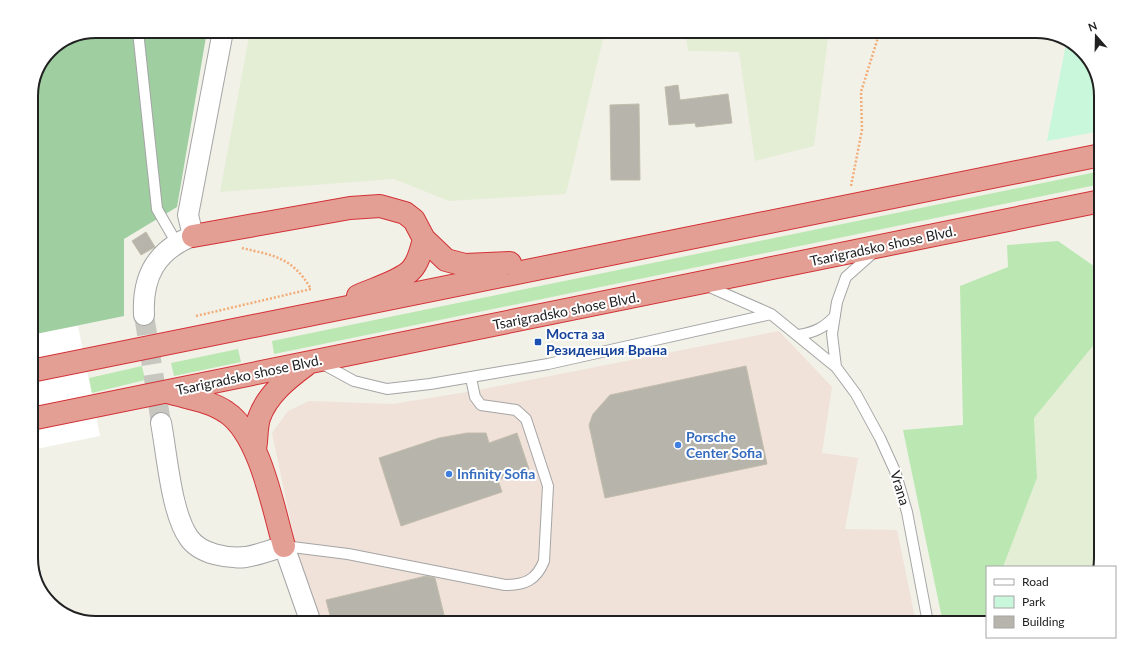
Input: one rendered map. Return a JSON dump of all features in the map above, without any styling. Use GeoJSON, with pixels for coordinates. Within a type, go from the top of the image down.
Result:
{"type":"FeatureCollection","features":[{"type":"Feature","properties":{"kind":"highway"},"geometry":{"type":"LineString","coordinates":[[38,370],[1094,156]]}},
{"type":"Feature","properties":{"kind":"highway","name":"Tsarigradsko shose Blvd."},"geometry":{"type":"LineString","coordinates":[[38,418],[1094,202]]}},
{"type":"Feature","properties":{"kind":"highway"},"geometry":{"type":"LineString","coordinates":[[184,239],[350,208],[380,206],[405,213],[414,220],[424,240],[446,260],[465,265],[591,258]]}},
{"type":"Feature","properties":{"kind":"highway"},"geometry":{"type":"LineString","coordinates":[[314,314],[403,276],[412,270],[417,262],[424,240]]}},
{"type":"Feature","properties":{"kind":"highway"},"geometry":{"type":"LineString","coordinates":[[255,449],[259,418],[270,398],[286,380],[313,362]]}},
{"type":"Feature","properties":{"kind":"highway"},"geometry":{"type":"LineString","coordinates":[[168,392],[213,405],[225,411],[235,419],[255,449],[284,546]]}},
{"type":"Feature","properties":{"kind":"street"},"geometry":{"type":"LineString","coordinates":[[144,315],[143,297],[150,274],[161,257],[184,239],[222,38]]}},
{"type":"Feature","properties":{"kind":"street"},"geometry":{"type":"LineString","coordinates":[[161,423],[178,509],[190,538],[199,548],[213,553],[230,556],[245,557],[284,546],[309,616]]}},
{"type":"Feature","properties":{"kind":"lane"},"geometry":{"type":"LineString","coordinates":[[139,38],[156,209],[184,239]]}},
{"type":"Feature","properties":{"kind":"lane","name":"Vrana"},"geometry":{"type":"LineString","coordinates":[[836,367],[832,334],[837,302],[846,277],[863,260],[882,246]]}},
{"type":"Feature","properties":{"kind":"lane","name":"Vrana"},"geometry":{"type":"LineString","coordinates":[[700,284],[771,314],[799,335],[836,367],[856,394],[880,438],[895,471],[907,512],[927,616]]}},
{"type":"Feature","properties":{"kind":"lane"},"geometry":{"type":"LineString","coordinates":[[313,362],[354,381],[387,389],[471,378],[548,364],[771,314]]}},
{"type":"Feature","properties":{"kind":"lane"},"geometry":{"type":"LineString","coordinates":[[799,335],[813,332],[825,327],[836,316]]}},
{"type":"Feature","properties":{"kind":"lane"},"geometry":{"type":"LineString","coordinates":[[284,546],[348,554],[505,585],[520,585],[531,579],[540,571],[544,561],[548,486],[526,419],[516,410],[481,405],[475,397],[471,378]]}},
{"type":"Feature","properties":{"kind":"path"},"geometry":{"type":"LineString","coordinates":[[847,206],[862,130],[861,92],[878,38]]}},
{"type":"Feature","properties":{"kind":"path"},"geometry":{"type":"LineString","coordinates":[[188,318],[311,289],[302,274],[278,257],[236,246]]}},
{"type":"Feature","properties":{"kind":"shaded area"},"geometry":{"type":"Polygon","coordinates":[[[779,331],[832,387],[822,453],[858,458],[845,529],[897,530],[915,616],[319,616],[299,561],[272,433],[288,411],[309,401],[393,404],[473,391],[779,331]]]}},
{"type":"Feature","properties":{"kind":"green space"},"geometry":{"type":"Polygon","coordinates":[[[206,38],[177,207],[124,239],[124,316],[38,334],[38,92],[40,81],[44,70],[58,52],[74,42],[85,39],[206,38]]]}},
{"type":"Feature","properties":{"kind":"green space"},"geometry":{"type":"Polygon","coordinates":[[[249,38],[603,38],[566,194],[449,201],[394,179],[220,192],[249,38]]]}},
{"type":"Feature","properties":{"kind":"green space"},"geometry":{"type":"Polygon","coordinates":[[[686,38],[828,38],[814,146],[755,161],[739,52],[688,51],[686,38]]]}},
{"type":"Feature","properties":{"kind":"green space"},"geometry":{"type":"Polygon","coordinates":[[[1066,46],[1082,61],[1091,77],[1094,92],[1094,132],[1047,141],[1066,46]]]}},
{"type":"Feature","properties":{"kind":"green space"},"geometry":{"type":"Polygon","coordinates":[[[1094,172],[1094,185],[274,354],[272,341],[1094,172]]]}},
{"type":"Feature","properties":{"kind":"green space"},"geometry":{"type":"Polygon","coordinates":[[[1058,241],[1094,266],[1094,345],[1034,418],[1037,478],[1003,566],[986,566],[986,616],[942,616],[903,430],[963,425],[960,286],[1008,267],[1007,245],[1058,241]]]}},
{"type":"Feature","properties":{"kind":"green space"},"geometry":{"type":"Polygon","coordinates":[[[1094,345],[1094,566],[1003,566],[1037,478],[1034,418],[1094,345]]]}},
{"type":"Feature","properties":{"kind":"green space"},"geometry":{"type":"Polygon","coordinates":[[[238,349],[241,362],[174,376],[171,363],[238,349]]]}},
{"type":"Feature","properties":{"kind":"green space"},"geometry":{"type":"Polygon","coordinates":[[[142,366],[145,380],[92,393],[89,378],[142,366]]]}},
{"type":"Feature","properties":{"kind":"water"},"geometry":{"type":"Polygon","coordinates":[[[38,563],[44,583],[40,573],[38,563]]]}},
{"type":"Feature","properties":{"kind":"pier"},"geometry":{"type":"Polygon","coordinates":[[[78,326],[100,436],[38,449],[38,334],[78,326]]]}},
{"type":"Feature","properties":{"kind":"building"},"geometry":{"type":"Polygon","coordinates":[[[678,85],[680,100],[728,94],[732,123],[696,127],[695,123],[669,125],[665,87],[678,85]]]}},
{"type":"Feature","properties":{"kind":"building"},"geometry":{"type":"Polygon","coordinates":[[[639,104],[640,180],[611,180],[610,105],[639,104]]]}},
{"type":"Feature","properties":{"kind":"building"},"geometry":{"type":"Polygon","coordinates":[[[146,232],[155,247],[141,255],[132,241],[146,232]]]}},
{"type":"Feature","properties":{"kind":"building","name":"Porsche Center Sofia"},"geometry":{"type":"Polygon","coordinates":[[[746,366],[767,464],[605,498],[589,425],[593,414],[610,395],[746,366]]]}},
{"type":"Feature","properties":{"kind":"building","name":"Infinity Sofia"},"geometry":{"type":"Polygon","coordinates":[[[467,433],[486,433],[489,443],[517,433],[529,469],[498,480],[502,492],[401,526],[379,458],[439,438],[467,433]]]}},
{"type":"Feature","properties":{"kind":"building"},"geometry":{"type":"Polygon","coordinates":[[[426,576],[435,578],[444,616],[330,616],[326,600],[426,576]]]}},
{"type":"Feature","properties":{"kind":"tunnel"},"geometry":{"type":"LineString","coordinates":[[144,315],[161,423]]}},
{"type":"Feature","properties":{"kind":"place","name":"Моста за Резиденция Врана"},"geometry":{"type":"Point","coordinates":[538,342]}},
{"type":"Feature","properties":{"kind":"place","name":"Porsche Center Sofia"},"geometry":{"type":"Point","coordinates":[678,445]}},
{"type":"Feature","properties":{"kind":"place","name":"Infinity Sofia"},"geometry":{"type":"Point","coordinates":[449,474]}}]}
